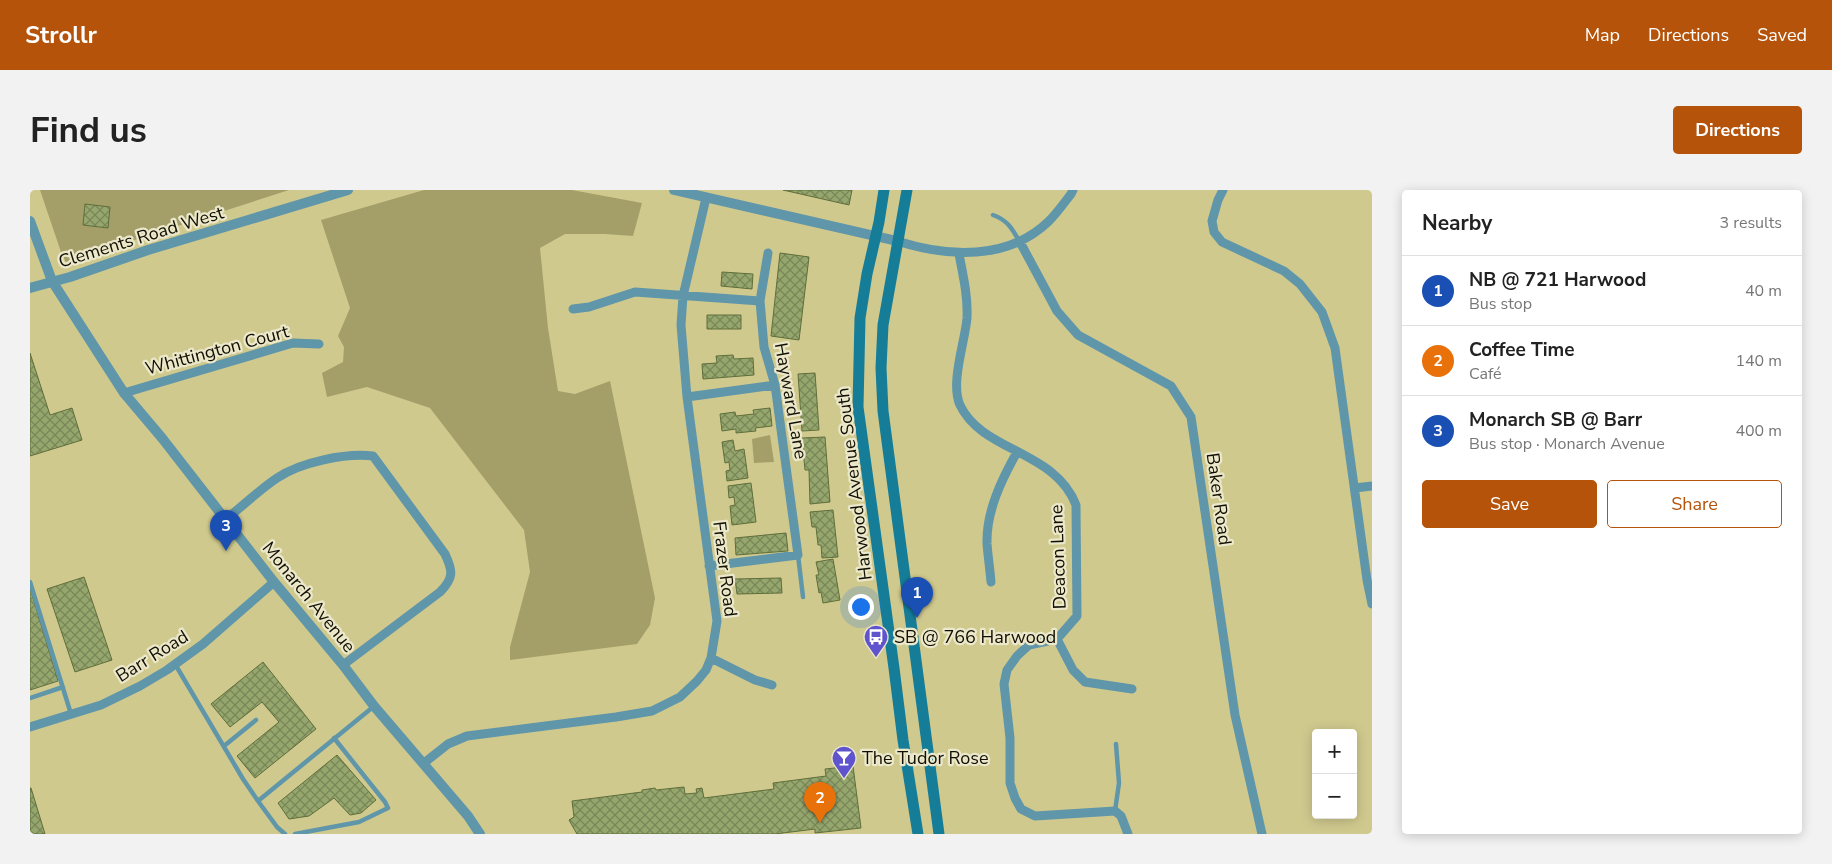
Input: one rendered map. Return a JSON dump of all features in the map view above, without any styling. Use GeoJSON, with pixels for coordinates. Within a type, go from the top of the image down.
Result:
{"type":"FeatureCollection","features":[{"type":"Feature","properties":{"kind":"main road","name":"Harwood Avenue South"},"geometry":{"type":"LineString","coordinates":[[884,190],[860,318],[858,407],[903,740],[918,834]]}},
{"type":"Feature","properties":{"kind":"main road"},"geometry":{"type":"LineString","coordinates":[[907,190],[883,325],[881,368],[884,411],[939,834]]}},
{"type":"Feature","properties":{"kind":"street","name":"Clements Road West"},"geometry":{"type":"LineString","coordinates":[[30,288],[70,277],[148,250],[348,190]]}},
{"type":"Feature","properties":{"kind":"street"},"geometry":{"type":"LineString","coordinates":[[674,190],[938,252],[960,254],[990,251],[1020,242],[1048,222],[1073,190]]}},
{"type":"Feature","properties":{"kind":"street"},"geometry":{"type":"LineString","coordinates":[[1223,190],[1212,221],[1214,232],[1222,242],[1284,271],[1300,284],[1322,312],[1326,321],[1335,348],[1367,580],[1372,604]]}},
{"type":"Feature","properties":{"kind":"street","name":"Frazer Road"},"geometry":{"type":"LineString","coordinates":[[424,763],[448,744],[468,736],[652,711],[684,694],[706,670],[711,658],[717,621],[686,397],[681,326],[683,296],[706,198]]}},
{"type":"Feature","properties":{"kind":"street","name":"Monarch Avenue"},"geometry":{"type":"LineString","coordinates":[[30,221],[52,281],[124,394],[162,438],[374,706],[468,816],[480,834]]}},
{"type":"Feature","properties":{"kind":"street","name":"Baker Road"},"geometry":{"type":"LineString","coordinates":[[1020,242],[1057,311],[1078,336],[1171,386],[1192,417],[1235,715],[1262,834]]}},
{"type":"Feature","properties":{"kind":"street","name":"Hayward Lane"},"geometry":{"type":"LineString","coordinates":[[768,253],[760,301],[764,347],[775,385],[798,555]]}},
{"type":"Feature","properties":{"kind":"street","name":"Deacon Lane"},"geometry":{"type":"LineString","coordinates":[[960,254],[966,291],[967,318],[959,368],[957,394],[960,404],[974,424],[1057,476],[1071,492],[1076,505],[1077,616],[1056,638]]}},
{"type":"Feature","properties":{"kind":"street"},"geometry":{"type":"LineString","coordinates":[[573,309],[589,308],[635,292],[760,301]]}},
{"type":"Feature","properties":{"kind":"street","name":"Whittington Court"},"geometry":{"type":"LineString","coordinates":[[124,394],[293,343],[319,344]]}},
{"type":"Feature","properties":{"kind":"street"},"geometry":{"type":"LineString","coordinates":[[686,397],[775,385]]}},
{"type":"Feature","properties":{"kind":"street"},"geometry":{"type":"LineString","coordinates":[[991,582],[987,542],[990,519],[996,496],[1017,452]]}},
{"type":"Feature","properties":{"kind":"street"},"geometry":{"type":"LineString","coordinates":[[226,519],[276,478],[294,468],[352,454],[373,456],[445,554],[451,566],[449,582],[440,592],[343,665]]}},
{"type":"Feature","properties":{"kind":"street"},"geometry":{"type":"LineString","coordinates":[[1355,488],[1372,486]]}},
{"type":"Feature","properties":{"kind":"street"},"geometry":{"type":"LineString","coordinates":[[709,566],[798,555]]}},
{"type":"Feature","properties":{"kind":"street","name":"Barr Road"},"geometry":{"type":"LineString","coordinates":[[30,727],[101,705],[140,686],[202,644],[274,582]]}},
{"type":"Feature","properties":{"kind":"street"},"geometry":{"type":"LineString","coordinates":[[1128,834],[1121,816],[1115,811],[1035,816],[1021,809],[1010,783],[1010,738],[1004,684],[1007,670],[1029,644],[1056,638],[1073,670],[1085,682],[1132,689]]}},
{"type":"Feature","properties":{"kind":"street"},"geometry":{"type":"LineString","coordinates":[[711,658],[755,680],[772,685]]}},
{"type":"Feature","properties":{"kind":"lane"},"geometry":{"type":"LineString","coordinates":[[993,215],[1004,219],[1020,242]]}},
{"type":"Feature","properties":{"kind":"lane"},"geometry":{"type":"LineString","coordinates":[[798,555],[803,597]]}},
{"type":"Feature","properties":{"kind":"lane"},"geometry":{"type":"LineString","coordinates":[[30,582],[71,714]]}},
{"type":"Feature","properties":{"kind":"lane"},"geometry":{"type":"LineString","coordinates":[[175,664],[258,801],[277,827],[285,834]]}},
{"type":"Feature","properties":{"kind":"lane"},"geometry":{"type":"LineString","coordinates":[[30,698],[63,688]]}},
{"type":"Feature","properties":{"kind":"lane"},"geometry":{"type":"LineString","coordinates":[[258,801],[374,706]]}},
{"type":"Feature","properties":{"kind":"lane"},"geometry":{"type":"LineString","coordinates":[[224,746],[256,720]]}},
{"type":"Feature","properties":{"kind":"lane"},"geometry":{"type":"LineString","coordinates":[[295,834],[359,822],[388,808],[334,738]]}},
{"type":"Feature","properties":{"kind":"lane"},"geometry":{"type":"LineString","coordinates":[[1115,811],[1118,783],[1116,744]]}},
{"type":"Feature","properties":{"kind":"shaded area"},"geometry":{"type":"Polygon","coordinates":[[[40,190],[289,190],[66,262],[40,190]]]}},
{"type":"Feature","properties":{"kind":"shaded area"},"geometry":{"type":"Polygon","coordinates":[[[424,190],[572,190],[642,203],[633,236],[565,234],[540,248],[548,328],[558,391],[575,394],[610,381],[655,598],[650,625],[637,644],[510,660],[510,647],[530,572],[524,530],[430,408],[367,387],[327,397],[322,373],[343,362],[344,347],[338,336],[350,308],[321,220],[424,190]]]}},
{"type":"Feature","properties":{"kind":"shaded area"},"geometry":{"type":"Polygon","coordinates":[[[770,435],[774,462],[754,463],[752,439],[770,435]]]}},
{"type":"Feature","properties":{"kind":"building"},"geometry":{"type":"Polygon","coordinates":[[[783,190],[852,190],[849,205],[783,190]]]}},
{"type":"Feature","properties":{"kind":"building"},"geometry":{"type":"Polygon","coordinates":[[[85,204],[110,207],[108,228],[83,225],[85,204]]]}},
{"type":"Feature","properties":{"kind":"building"},"geometry":{"type":"Polygon","coordinates":[[[780,253],[809,257],[799,340],[771,336],[780,253]]]}},
{"type":"Feature","properties":{"kind":"building"},"geometry":{"type":"Polygon","coordinates":[[[722,272],[753,274],[752,289],[721,286],[722,272]]]}},
{"type":"Feature","properties":{"kind":"building"},"geometry":{"type":"Polygon","coordinates":[[[707,315],[741,315],[741,329],[707,329],[707,315]]]}},
{"type":"Feature","properties":{"kind":"building"},"geometry":{"type":"Polygon","coordinates":[[[30,353],[50,415],[72,408],[82,440],[30,456],[30,353]]]}},
{"type":"Feature","properties":{"kind":"building"},"geometry":{"type":"Polygon","coordinates":[[[733,355],[734,359],[753,358],[754,375],[703,379],[702,364],[717,363],[716,356],[733,355]]]}},
{"type":"Feature","properties":{"kind":"building"},"geometry":{"type":"Polygon","coordinates":[[[815,373],[819,430],[802,431],[798,374],[815,373]]]}},
{"type":"Feature","properties":{"kind":"building"},"geometry":{"type":"Polygon","coordinates":[[[770,408],[772,426],[755,428],[756,431],[736,433],[736,429],[722,431],[720,414],[735,412],[736,416],[754,414],[753,410],[770,408]]]}},
{"type":"Feature","properties":{"kind":"building"},"geometry":{"type":"Polygon","coordinates":[[[825,437],[830,502],[810,504],[809,470],[805,470],[802,438],[825,437]]]}},
{"type":"Feature","properties":{"kind":"building"},"geometry":{"type":"Polygon","coordinates":[[[733,440],[735,451],[744,449],[748,478],[727,481],[726,471],[730,470],[729,462],[725,463],[722,442],[733,440]]]}},
{"type":"Feature","properties":{"kind":"building"},"geometry":{"type":"Polygon","coordinates":[[[751,483],[756,522],[732,525],[730,506],[735,505],[734,497],[729,498],[728,486],[751,483]]]}},
{"type":"Feature","properties":{"kind":"building"},"geometry":{"type":"Polygon","coordinates":[[[833,510],[838,557],[822,558],[821,545],[818,545],[816,527],[812,527],[810,512],[833,510]]]}},
{"type":"Feature","properties":{"kind":"building"},"geometry":{"type":"Polygon","coordinates":[[[786,533],[788,551],[736,555],[735,538],[786,533]]]}},
{"type":"Feature","properties":{"kind":"building"},"geometry":{"type":"Polygon","coordinates":[[[833,559],[840,600],[823,603],[821,592],[819,593],[816,575],[819,575],[816,562],[833,559]]]}},
{"type":"Feature","properties":{"kind":"building"},"geometry":{"type":"Polygon","coordinates":[[[84,577],[112,660],[75,672],[47,589],[84,577]]]}},
{"type":"Feature","properties":{"kind":"building"},"geometry":{"type":"Polygon","coordinates":[[[781,578],[782,593],[737,594],[735,579],[781,578]]]}},
{"type":"Feature","properties":{"kind":"building"},"geometry":{"type":"Polygon","coordinates":[[[30,588],[58,681],[30,690],[30,588]]]}},
{"type":"Feature","properties":{"kind":"building"},"geometry":{"type":"Polygon","coordinates":[[[263,662],[316,729],[255,778],[237,756],[279,722],[262,702],[230,727],[211,704],[263,662]]]}},
{"type":"Feature","properties":{"kind":"building"},"geometry":{"type":"Polygon","coordinates":[[[337,755],[376,800],[361,813],[350,815],[334,798],[309,816],[289,819],[278,803],[337,755]]]}},
{"type":"Feature","properties":{"kind":"building"},"geometry":{"type":"Polygon","coordinates":[[[853,766],[861,828],[815,833],[815,829],[775,834],[577,834],[569,820],[574,817],[572,801],[642,792],[642,790],[655,788],[656,790],[684,787],[685,794],[697,793],[696,789],[702,788],[704,798],[774,789],[773,783],[826,776],[825,769],[853,766]]]}},
{"type":"Feature","properties":{"kind":"building"},"geometry":{"type":"Polygon","coordinates":[[[31,788],[45,834],[30,834],[31,788]]]}},
{"type":"Feature","properties":{"kind":"place","name":"Monarch SB @ Barr"},"geometry":{"type":"Point","coordinates":[226,551]}},
{"type":"Feature","properties":{"kind":"place","name":"NB @ 721 Harwood"},"geometry":{"type":"Point","coordinates":[917,618]}},
{"type":"Feature","properties":{"kind":"place","name":"SB @ 766 Harwood"},"geometry":{"type":"Point","coordinates":[876,658]}},
{"type":"Feature","properties":{"kind":"place","name":"The Tudor Rose"},"geometry":{"type":"Point","coordinates":[844,779]}},
{"type":"Feature","properties":{"kind":"place","name":"Coffee Time"},"geometry":{"type":"Point","coordinates":[820,823]}}]}
